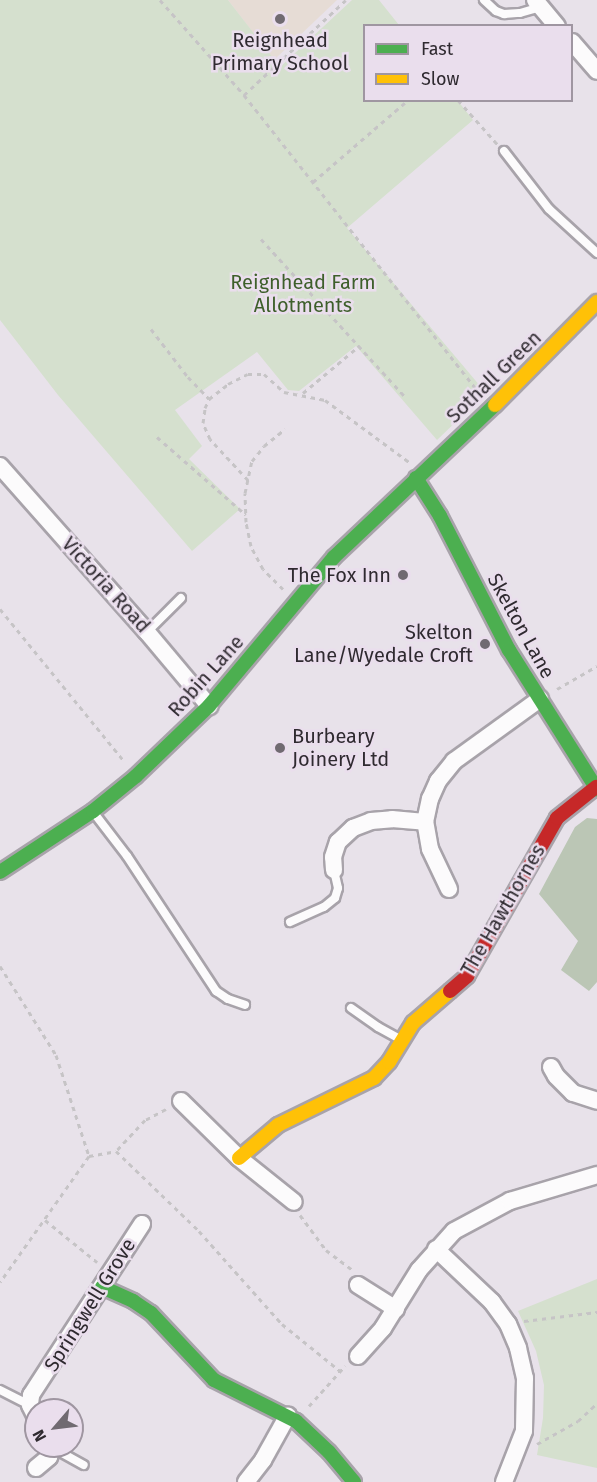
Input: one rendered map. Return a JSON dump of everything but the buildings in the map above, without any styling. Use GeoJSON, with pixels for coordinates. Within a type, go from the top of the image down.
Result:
{"type":"FeatureCollection","features":[{"type":"Feature","properties":{"kind":"street"},"geometry":{"type":"LineString","coordinates":[[538,3],[556,24]]}},
{"type":"Feature","properties":{"kind":"street"},"geometry":{"type":"LineString","coordinates":[[573,43],[597,71]]}},
{"type":"Feature","properties":{"kind":"street","name":"Sothall Green"},"geometry":{"type":"LineString","coordinates":[[419,475],[491,408],[597,302]]}},
{"type":"Feature","properties":{"kind":"street","name":"Victoria Road"},"geometry":{"type":"LineString","coordinates":[[0,466],[147,632],[209,706]]}},
{"type":"Feature","properties":{"kind":"street","name":"Robin Lane"},"geometry":{"type":"LineString","coordinates":[[0,872],[93,811],[136,776],[209,706],[294,601],[368,523],[419,475]]}},
{"type":"Feature","properties":{"kind":"street","name":"Skelton Lane"},"geometry":{"type":"LineString","coordinates":[[419,475],[509,650],[596,788]]}},
{"type":"Feature","properties":{"kind":"street"},"geometry":{"type":"LineString","coordinates":[[449,889],[430,849],[425,822],[429,799],[438,781],[454,761],[540,699]]}},
{"type":"Feature","properties":{"kind":"street","name":"The Hawthornes"},"geometry":{"type":"LineString","coordinates":[[239,1158],[278,1125],[374,1078],[388,1062],[413,1023],[467,976],[557,818],[596,788]]}},
{"type":"Feature","properties":{"kind":"street"},"geometry":{"type":"LineString","coordinates":[[334,870],[333,857],[338,842],[353,828],[382,820],[425,822]]}},
{"type":"Feature","properties":{"kind":"street"},"geometry":{"type":"LineString","coordinates":[[551,1066],[556,1076],[573,1093],[597,1101]]}},
{"type":"Feature","properties":{"kind":"street"},"geometry":{"type":"LineString","coordinates":[[181,1101],[239,1158],[294,1202]]}},
{"type":"Feature","properties":{"kind":"street"},"geometry":{"type":"LineString","coordinates":[[358,1356],[383,1328],[396,1309],[404,1291],[436,1249],[454,1231],[510,1201],[597,1175]]}},
{"type":"Feature","properties":{"kind":"street","name":"Springwell Grove"},"geometry":{"type":"LineString","coordinates":[[31,1398],[31,1395],[142,1224]]}},
{"type":"Feature","properties":{"kind":"street"},"geometry":{"type":"LineString","coordinates":[[436,1249],[492,1302],[508,1324],[525,1378],[524,1431],[504,1482]]}},
{"type":"Feature","properties":{"kind":"street"},"geometry":{"type":"LineString","coordinates":[[106,1280],[151,1313],[214,1380],[232,1391],[292,1418],[329,1452],[354,1482]]}},
{"type":"Feature","properties":{"kind":"street"},"geometry":{"type":"LineString","coordinates":[[358,1285],[396,1309]]}},
{"type":"Feature","properties":{"kind":"street"},"geometry":{"type":"LineString","coordinates":[[246,1482],[292,1418]]}},
{"type":"Feature","properties":{"kind":"street"},"geometry":{"type":"LineString","coordinates":[[36,1468],[48,1458]]}},
{"type":"Feature","properties":{"kind":"lane"},"geometry":{"type":"LineString","coordinates":[[484,0],[496,11],[504,14],[520,13],[538,3]]}},
{"type":"Feature","properties":{"kind":"lane"},"geometry":{"type":"LineString","coordinates":[[504,151],[549,209],[597,253]]}},
{"type":"Feature","properties":{"kind":"lane"},"geometry":{"type":"LineString","coordinates":[[147,632],[182,598]]}},
{"type":"Feature","properties":{"kind":"lane"},"geometry":{"type":"LineString","coordinates":[[93,811],[127,856],[216,991],[228,999],[245,1005]]}},
{"type":"Feature","properties":{"kind":"lane"},"geometry":{"type":"LineString","coordinates":[[290,922],[324,907],[335,898],[338,888],[334,870]]}},
{"type":"Feature","properties":{"kind":"lane"},"geometry":{"type":"LineString","coordinates":[[351,1008],[402,1040]]}},
{"type":"Feature","properties":{"kind":"lane"},"geometry":{"type":"LineString","coordinates":[[0,1390],[24,1405]]}},
{"type":"Feature","properties":{"kind":"lane"},"geometry":{"type":"LineString","coordinates":[[72,1458],[84,1465]]}},
{"type":"Feature","properties":{"kind":"path"},"geometry":{"type":"LineString","coordinates":[[160,0],[244,95],[491,408]]}},
{"type":"Feature","properties":{"kind":"path"},"geometry":{"type":"LineString","coordinates":[[244,95],[346,0]]}},
{"type":"Feature","properties":{"kind":"path"},"geometry":{"type":"LineString","coordinates":[[313,182],[406,102]]}},
{"type":"Feature","properties":{"kind":"path"},"geometry":{"type":"LineString","coordinates":[[460,102],[473,120],[504,151]]}},
{"type":"Feature","properties":{"kind":"path"},"geometry":{"type":"LineString","coordinates":[[261,239],[406,398]]}},
{"type":"Feature","properties":{"kind":"path"},"geometry":{"type":"LineString","coordinates":[[151,330],[188,377],[209,399]]}},
{"type":"Feature","properties":{"kind":"path"},"geometry":{"type":"LineString","coordinates":[[303,394],[359,346]]}},
{"type":"Feature","properties":{"kind":"path"},"geometry":{"type":"LineString","coordinates":[[248,480],[210,439],[204,423],[204,408],[209,399],[228,384],[248,374],[264,374],[284,393],[303,394],[326,400],[419,475]]}},
{"type":"Feature","properties":{"kind":"path"},"geometry":{"type":"LineString","coordinates":[[285,429],[264,446],[252,461],[248,480],[246,515],[251,546],[263,568],[294,601]]}},
{"type":"Feature","properties":{"kind":"path"},"geometry":{"type":"LineString","coordinates":[[157,437],[246,515]]}},
{"type":"Feature","properties":{"kind":"path"},"geometry":{"type":"LineString","coordinates":[[0,609],[136,776]]}},
{"type":"Feature","properties":{"kind":"path"},"geometry":{"type":"LineString","coordinates":[[540,699],[597,666]]}},
{"type":"Feature","properties":{"kind":"path"},"geometry":{"type":"LineString","coordinates":[[0,966],[56,1055],[89,1156]]}},
{"type":"Feature","properties":{"kind":"path"},"geometry":{"type":"LineString","coordinates":[[0,1282],[89,1156],[116,1151],[145,1120],[181,1101]]}},
{"type":"Feature","properties":{"kind":"path"},"geometry":{"type":"LineString","coordinates":[[116,1151],[199,1231],[282,1324],[340,1371]]}},
{"type":"Feature","properties":{"kind":"path"},"geometry":{"type":"LineString","coordinates":[[294,1202],[297,1212],[326,1250],[361,1275],[358,1285]]}},
{"type":"Feature","properties":{"kind":"path"},"geometry":{"type":"LineString","coordinates":[[45,1220],[106,1280]]}},
{"type":"Feature","properties":{"kind":"path"},"geometry":{"type":"LineString","coordinates":[[508,1324],[597,1312]]}},
{"type":"Feature","properties":{"kind":"path"},"geometry":{"type":"LineString","coordinates":[[292,1418],[358,1356]]}},
{"type":"Feature","properties":{"kind":"path"},"geometry":{"type":"LineString","coordinates":[[516,1455],[578,1421],[597,1403]]}},
{"type":"Feature","properties":{"kind":"shaded area","name":"Reignhead Primary School"},"geometry":{"type":"Polygon","coordinates":[[[228,0],[337,0],[274,60],[228,0]]]}},
{"type":"Feature","properties":{"kind":"green space","name":"Reignhead Farm Allotments"},"geometry":{"type":"Polygon","coordinates":[[[0,0],[228,0],[280,67],[352,0],[379,0],[398,24],[363,24],[363,102],[459,102],[473,120],[347,228],[486,393],[437,440],[356,346],[299,391],[288,390],[257,352],[175,410],[202,446],[189,459],[240,509],[192,551],[58,395],[0,320],[0,0]]]}},
{"type":"Feature","properties":{"kind":"green space"},"geometry":{"type":"Polygon","coordinates":[[[587,818],[597,819],[597,982],[589,991],[561,970],[578,941],[539,894],[575,827],[587,818]]]}},
{"type":"Feature","properties":{"kind":"green space"},"geometry":{"type":"Polygon","coordinates":[[[597,1279],[597,1468],[537,1455],[543,1418],[544,1385],[536,1351],[518,1311],[597,1279]]]}},
{"type":"Feature","properties":{"kind":"traffic: fast"},"geometry":{"type":"LineString","coordinates":[[0,872],[93,811],[136,776],[209,706],[334,557],[495,405]]}},
{"type":"Feature","properties":{"kind":"traffic: fast"},"geometry":{"type":"LineString","coordinates":[[416,478],[440,516],[509,650],[597,789]]}},
{"type":"Feature","properties":{"kind":"traffic: fast"},"geometry":{"type":"LineString","coordinates":[[102,1287],[133,1301],[151,1313],[214,1380],[296,1421],[329,1452],[354,1482]]}},
{"type":"Feature","properties":{"kind":"traffic: slow"},"geometry":{"type":"LineString","coordinates":[[495,405],[597,302]]}},
{"type":"Feature","properties":{"kind":"traffic: slow"},"geometry":{"type":"LineString","coordinates":[[239,1158],[278,1125],[374,1078],[389,1062],[413,1023],[450,991]]}},
{"type":"Feature","properties":{"kind":"traffic: jam"},"geometry":{"type":"LineString","coordinates":[[450,991],[467,976],[557,818],[596,787]]}},
{"type":"Feature","properties":{"kind":"place","name":"Reignhead Primary School"},"geometry":{"type":"Point","coordinates":[280,19]}},
{"type":"Feature","properties":{"kind":"place","name":"The Fox Inn"},"geometry":{"type":"Point","coordinates":[403,575]}},
{"type":"Feature","properties":{"kind":"place","name":"Skelton Lane/Wyedale Croft"},"geometry":{"type":"Point","coordinates":[485,644]}},
{"type":"Feature","properties":{"kind":"place","name":"Burbeary Joinery Ltd"},"geometry":{"type":"Point","coordinates":[280,748]}}]}
